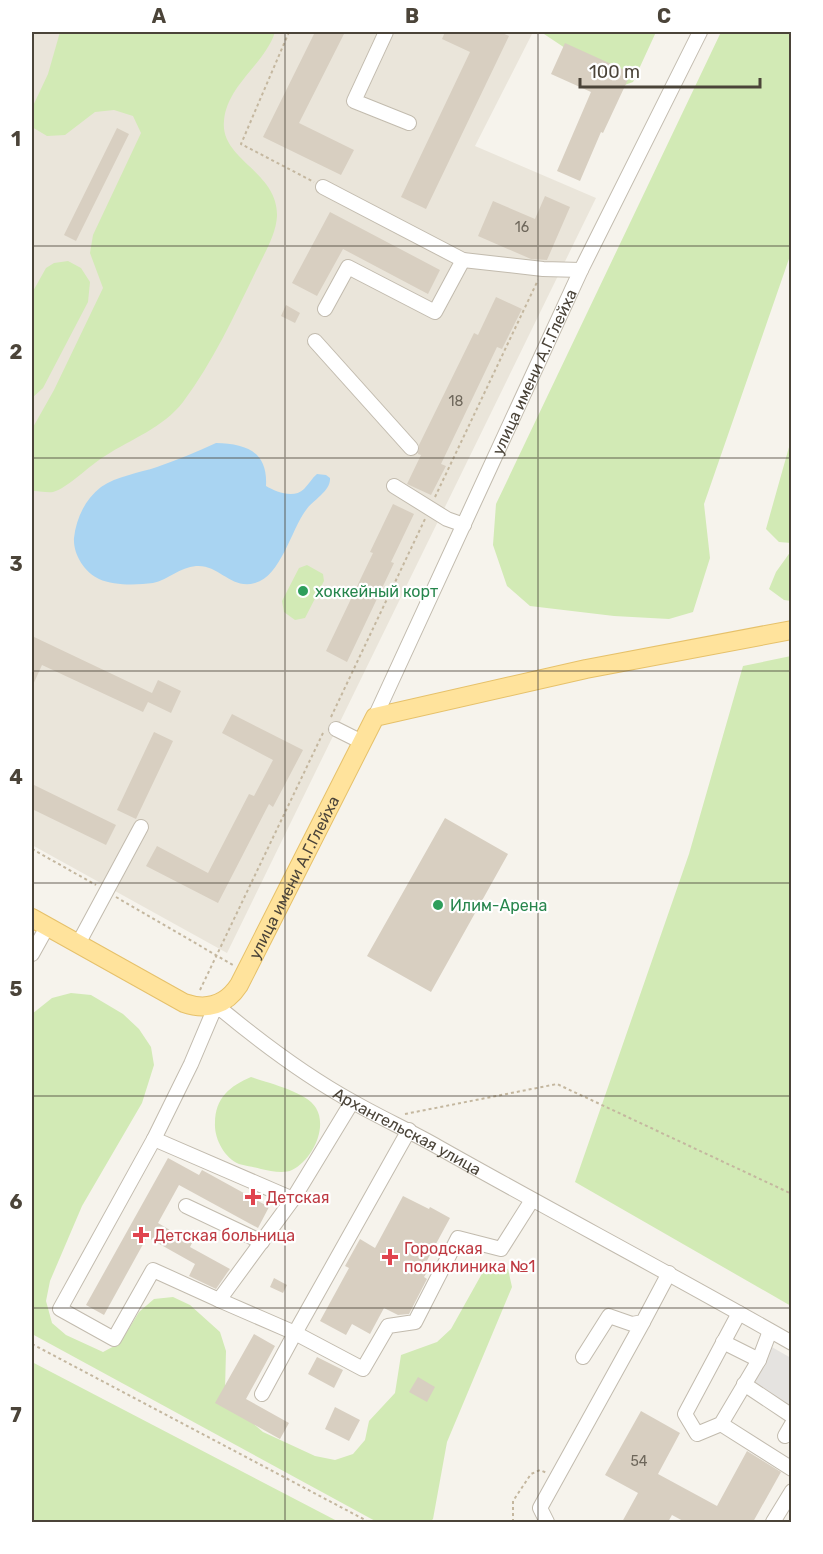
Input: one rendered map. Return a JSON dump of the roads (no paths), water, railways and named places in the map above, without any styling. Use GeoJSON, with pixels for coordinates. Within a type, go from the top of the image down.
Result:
{"type":"FeatureCollection","features":[{"type":"Feature","properties":{"kind":"main road"},"geometry":{"type":"LineString","coordinates":[[375,717],[586,669],[792,630]]}},
{"type":"Feature","properties":{"kind":"main road","name":"улица имени А.Г.Глейха"},"geometry":{"type":"LineString","coordinates":[[216,1005],[235,992],[375,717]]}},
{"type":"Feature","properties":{"kind":"main road"},"geometry":{"type":"LineString","coordinates":[[32,918],[184,1004],[216,1005]]}},
{"type":"Feature","properties":{"kind":"street"},"geometry":{"type":"LineString","coordinates":[[386,32],[354,100],[408,123]]}},
{"type":"Feature","properties":{"kind":"street","name":"улица имени А.Г.Глейха"},"geometry":{"type":"LineString","coordinates":[[375,717],[581,270],[700,32]]}},
{"type":"Feature","properties":{"kind":"street"},"geometry":{"type":"LineString","coordinates":[[323,187],[463,260],[543,269],[581,270]]}},
{"type":"Feature","properties":{"kind":"street"},"geometry":{"type":"LineString","coordinates":[[325,309],[348,267],[435,312],[463,260]]}},
{"type":"Feature","properties":{"kind":"street"},"geometry":{"type":"LineString","coordinates":[[315,341],[411,448]]}},
{"type":"Feature","properties":{"kind":"street"},"geometry":{"type":"LineString","coordinates":[[393,486],[447,519],[464,525]]}},
{"type":"Feature","properties":{"kind":"street"},"geometry":{"type":"LineString","coordinates":[[336,729],[362,742]]}},
{"type":"Feature","properties":{"kind":"street"},"geometry":{"type":"LineString","coordinates":[[78,944],[141,828]]}},
{"type":"Feature","properties":{"kind":"street"},"geometry":{"type":"LineString","coordinates":[[32,954],[47,927]]}},
{"type":"Feature","properties":{"kind":"street"},"geometry":{"type":"LineString","coordinates":[[216,1005],[191,1064],[154,1139],[60,1309],[114,1339],[153,1270],[295,1333],[363,1369],[388,1326],[415,1322],[458,1238],[501,1249],[532,1200]]}},
{"type":"Feature","properties":{"kind":"street","name":"Архангельская улица"},"geometry":{"type":"LineString","coordinates":[[216,1005],[266,1046],[352,1102],[409,1130],[792,1343]]}},
{"type":"Feature","properties":{"kind":"street"},"geometry":{"type":"LineString","coordinates":[[219,1300],[293,1199],[352,1102]]}},
{"type":"Feature","properties":{"kind":"street"},"geometry":{"type":"LineString","coordinates":[[262,1394],[409,1130]]}},
{"type":"Feature","properties":{"kind":"street"},"geometry":{"type":"LineString","coordinates":[[154,1139],[293,1199]]}},
{"type":"Feature","properties":{"kind":"street"},"geometry":{"type":"LineString","coordinates":[[186,1206],[262,1242]]}},
{"type":"Feature","properties":{"kind":"street"},"geometry":{"type":"LineString","coordinates":[[547,1522],[540,1508],[669,1273]]}},
{"type":"Feature","properties":{"kind":"street"},"geometry":{"type":"LineString","coordinates":[[739,1313],[685,1414],[697,1434],[721,1424],[759,1360],[770,1331]]}},
{"type":"Feature","properties":{"kind":"street"},"geometry":{"type":"LineString","coordinates":[[583,1357],[609,1316],[632,1324],[643,1322]]}},
{"type":"Feature","properties":{"kind":"street"},"geometry":{"type":"LineString","coordinates":[[723,1342],[759,1360]]}},
{"type":"Feature","properties":{"kind":"street"},"geometry":{"type":"LineString","coordinates":[[744,1384],[792,1416]]}},
{"type":"Feature","properties":{"kind":"street"},"geometry":{"type":"LineString","coordinates":[[721,1424],[792,1469]]}},
{"type":"Feature","properties":{"kind":"street"},"geometry":{"type":"LineString","coordinates":[[773,1522],[792,1491]]}},
{"type":"Feature","properties":{"kind":"water"},"geometry":{"type":"Polygon","coordinates":[[[216,443],[237,445],[253,452],[263,465],[266,486],[280,492],[295,494],[300,492],[317,474],[330,478],[328,487],[309,506],[301,519],[279,562],[264,579],[255,583],[239,583],[212,569],[196,566],[153,583],[126,584],[99,579],[84,567],[75,550],[74,538],[82,510],[95,492],[114,480],[164,464],[216,443]]]}},
{"type":"Feature","properties":{"kind":"place","name":"хоккейный корт"},"geometry":{"type":"Point","coordinates":[303,591]}},
{"type":"Feature","properties":{"kind":"place","name":"Илим-Арена"},"geometry":{"type":"Point","coordinates":[438,905]}},
{"type":"Feature","properties":{"kind":"place","name":"Детская"},"geometry":{"type":"Point","coordinates":[253,1197]}},
{"type":"Feature","properties":{"kind":"place","name":"Детская больница"},"geometry":{"type":"Point","coordinates":[141,1235]}},
{"type":"Feature","properties":{"kind":"place","name":"Городская поликлиника №1"},"geometry":{"type":"Point","coordinates":[390,1257]}}]}
